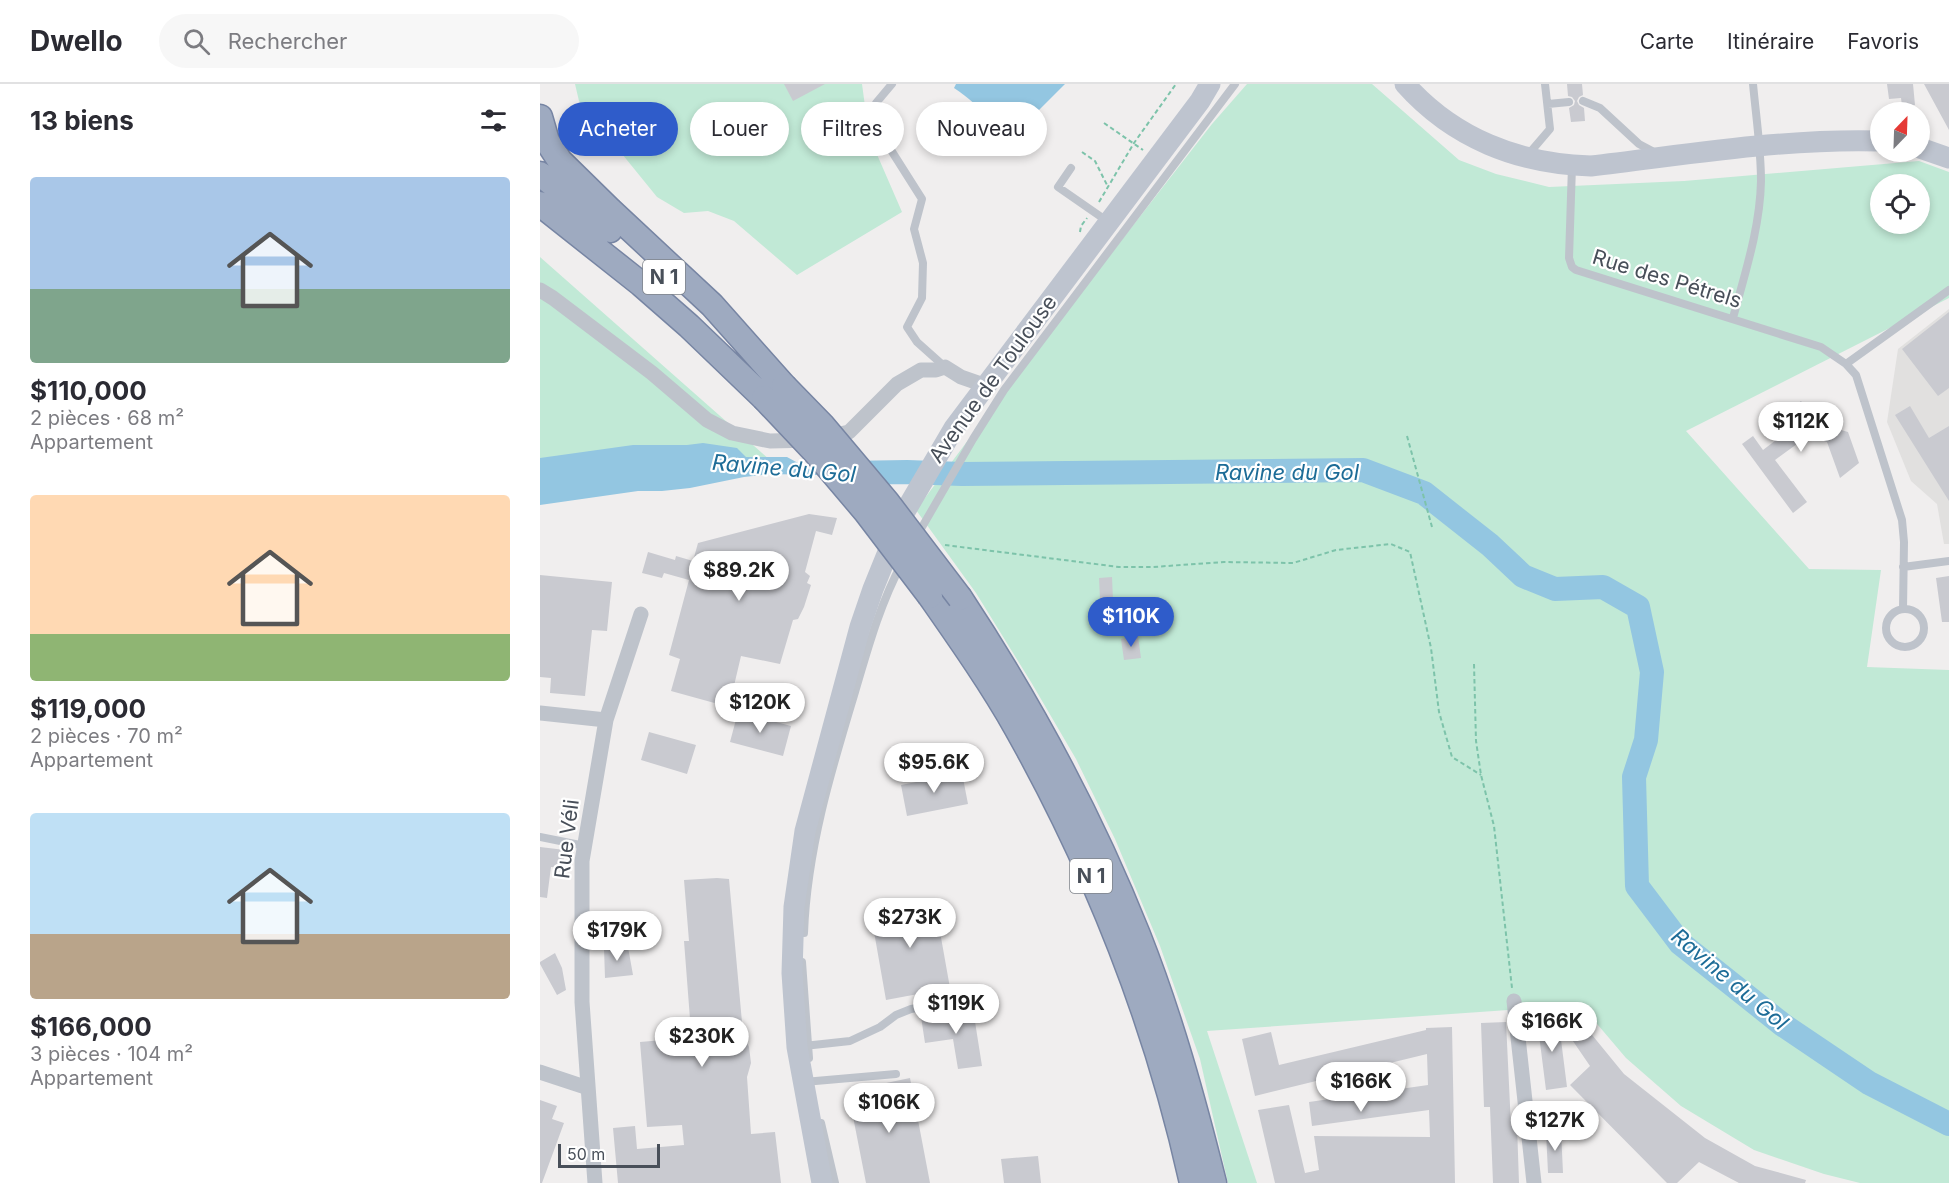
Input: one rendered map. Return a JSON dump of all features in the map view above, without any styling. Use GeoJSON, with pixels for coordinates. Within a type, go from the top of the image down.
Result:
{"type":"FeatureCollection","features":[{"type":"Feature","properties":{"kind":"highway"},"geometry":{"type":"LineString","coordinates":[[540,117],[547,141],[560,161],[712,305],[774,392]]}},
{"type":"Feature","properties":{"kind":"highway","name":"N 1"},"geometry":{"type":"LineString","coordinates":[[540,174],[622,240],[774,392],[816,453],[866,512],[970,653],[1016,728],[1062,813],[1099,892],[1122,948],[1162,1063],[1192,1183]]}},
{"type":"Feature","properties":{"kind":"highway","name":"N 1"},"geometry":{"type":"LineString","coordinates":[[540,204],[641,284],[689,326],[774,392],[823,426],[887,502],[960,598],[991,645],[1050,747],[1116,882],[1139,937],[1178,1050],[1214,1183]]}},
{"type":"Feature","properties":{"kind":"main road","name":"Avenue de Toulouse"},"geometry":{"type":"LineString","coordinates":[[822,1183],[810,1084],[802,1046],[792,973],[794,918],[806,831],[860,627],[873,589],[903,515],[944,444],[984,385],[1090,247],[1101,216],[1205,93],[1216,84]]}},
{"type":"Feature","properties":{"kind":"main road"},"geometry":{"type":"LineString","coordinates":[[1404,84],[1448,123],[1475,140],[1526,157],[1572,165],[1591,166],[1759,146],[1870,141]]}},
{"type":"Feature","properties":{"kind":"main road"},"geometry":{"type":"LineString","coordinates":[[1930,151],[1949,158]]}},
{"type":"Feature","properties":{"kind":"street"},"geometry":{"type":"LineString","coordinates":[[540,290],[652,373],[707,420],[732,433],[770,441],[814,440],[849,432],[897,384],[921,370],[936,370],[945,367],[961,377],[984,385]]}},
{"type":"Feature","properties":{"kind":"street","name":"Rue Véli"},"geometry":{"type":"LineString","coordinates":[[595,1183],[582,1002],[582,861],[606,720],[641,614]]}},
{"type":"Feature","properties":{"kind":"street"},"geometry":{"type":"LineString","coordinates":[[540,713],[606,720]]}},
{"type":"Feature","properties":{"kind":"street"},"geometry":{"type":"LineString","coordinates":[[1514,1001],[1534,1183]]}},
{"type":"Feature","properties":{"kind":"street"},"geometry":{"type":"LineString","coordinates":[[540,1072],[588,1088]]}},
{"type":"Feature","properties":{"kind":"lane"},"geometry":{"type":"LineString","coordinates":[[892,84],[876,103],[877,129],[922,199],[914,229],[923,263],[922,298],[907,327],[917,342],[945,367]]}},
{"type":"Feature","properties":{"kind":"lane"},"geometry":{"type":"LineString","coordinates":[[804,937],[805,906],[816,833],[838,747],[878,617],[895,575],[934,503],[1004,390],[1235,84]]}},
{"type":"Feature","properties":{"kind":"lane"},"geometry":{"type":"LineString","coordinates":[[1526,157],[1550,129],[1545,84]]}},
{"type":"Feature","properties":{"kind":"lane"},"geometry":{"type":"LineString","coordinates":[[1733,318],[1755,228],[1761,180],[1753,84]]}},
{"type":"Feature","properties":{"kind":"lane"},"geometry":{"type":"LineString","coordinates":[[1583,101],[1600,108],[1639,144],[1663,158]]}},
{"type":"Feature","properties":{"kind":"lane"},"geometry":{"type":"LineString","coordinates":[[1548,104],[1569,102]]}},
{"type":"Feature","properties":{"kind":"lane","name":"Rue des Pétrels"},"geometry":{"type":"LineString","coordinates":[[1572,165],[1569,258],[1572,267],[1576,270],[1821,347],[1846,364],[1856,375],[1902,520],[1903,609]]}},
{"type":"Feature","properties":{"kind":"lane"},"geometry":{"type":"LineString","coordinates":[[1071,168],[1058,187],[1101,216]]}},
{"type":"Feature","properties":{"kind":"lane"},"geometry":{"type":"LineString","coordinates":[[1846,364],[1949,290]]}},
{"type":"Feature","properties":{"kind":"lane"},"geometry":{"type":"LineString","coordinates":[[1903,567],[1949,561]]}},
{"type":"Feature","properties":{"kind":"lane"},"geometry":{"type":"LineString","coordinates":[[1903,609],[1919,614],[1924,621],[1925,630],[1922,638],[1916,644],[1908,647],[1892,642],[1887,634],[1886,626],[1889,618],[1895,612],[1903,609]]}},
{"type":"Feature","properties":{"kind":"lane"},"geometry":{"type":"LineString","coordinates":[[540,837],[585,846]]}},
{"type":"Feature","properties":{"kind":"lane"},"geometry":{"type":"LineString","coordinates":[[803,958],[802,1046],[850,1041],[911,1009],[964,1000]]}},
{"type":"Feature","properties":{"kind":"lane"},"geometry":{"type":"LineString","coordinates":[[810,1084],[896,1074]]}},
{"type":"Feature","properties":{"kind":"lane"},"geometry":{"type":"LineString","coordinates":[[818,1109],[835,1183]]}},
{"type":"Feature","properties":{"kind":"path"},"geometry":{"type":"LineString","coordinates":[[1090,247],[1080,237],[1081,226],[1101,216],[1109,188],[1134,143],[1176,84]]}},
{"type":"Feature","properties":{"kind":"path"},"geometry":{"type":"LineString","coordinates":[[1104,123],[1143,150]]}},
{"type":"Feature","properties":{"kind":"path"},"geometry":{"type":"LineString","coordinates":[[1082,152],[1095,161],[1109,188]]}},
{"type":"Feature","properties":{"kind":"path"},"geometry":{"type":"LineString","coordinates":[[1407,436],[1432,527]]}},
{"type":"Feature","properties":{"kind":"path"},"geometry":{"type":"LineString","coordinates":[[915,540],[1008,555],[1119,567],[1224,562],[1293,563],[1336,550],[1390,544],[1410,552],[1431,648],[1439,712],[1452,757],[1481,775]]}},
{"type":"Feature","properties":{"kind":"path"},"geometry":{"type":"LineString","coordinates":[[1474,664],[1476,741],[1481,775],[1494,826],[1514,1001]]}},
{"type":"Feature","properties":{"kind":"shaded area"},"geometry":{"type":"Polygon","coordinates":[[[1949,309],[1949,544],[1944,544],[1937,504],[1911,481],[1887,422],[1898,349],[1949,309]]]}},
{"type":"Feature","properties":{"kind":"green space"},"geometry":{"type":"Polygon","coordinates":[[[575,84],[862,84],[864,102],[801,102],[801,156],[878,156],[902,212],[797,275],[734,221],[708,211],[684,213],[657,197],[624,156],[678,156],[678,102],[579,101],[575,84]]]}},
{"type":"Feature","properties":{"kind":"green space"},"geometry":{"type":"Polygon","coordinates":[[[1247,84],[1372,84],[1459,160],[1496,174],[1549,187],[1684,181],[1907,162],[1922,162],[1949,172],[1949,298],[1686,431],[1809,569],[1881,570],[1867,667],[1949,670],[1949,1183],[1860,1183],[1824,1174],[1754,1150],[1681,1106],[1626,1058],[1581,1005],[1207,1031],[1257,1183],[1228,1183],[1200,1059],[1160,946],[1115,839],[1076,759],[1031,682],[976,593],[916,510],[1018,373],[1212,124],[1247,84]]]}},
{"type":"Feature","properties":{"kind":"green space"},"geometry":{"type":"Polygon","coordinates":[[[540,257],[770,460],[540,462],[540,257]]]}},
{"type":"Feature","properties":{"kind":"water"},"geometry":{"type":"Polygon","coordinates":[[[956,84],[1065,84],[1047,102],[972,102],[954,88],[956,84]]]}},
{"type":"Feature","properties":{"kind":"water"},"geometry":{"type":"Polygon","coordinates":[[[703,443],[737,448],[746,457],[787,457],[820,475],[770,474],[690,488],[638,491],[540,505],[540,458],[633,445],[703,443]]]}},
{"type":"Feature","properties":{"kind":"building"},"geometry":{"type":"Polygon","coordinates":[[[784,84],[825,84],[793,101],[784,84]]]}},
{"type":"Feature","properties":{"kind":"building"},"geometry":{"type":"Polygon","coordinates":[[[1567,84],[1582,84],[1583,95],[1577,101],[1584,108],[1585,121],[1571,122],[1569,108],[1574,105],[1575,101],[1568,96],[1567,84]]]}},
{"type":"Feature","properties":{"kind":"building"},"geometry":{"type":"Polygon","coordinates":[[[1887,84],[1913,84],[1915,102],[1902,102],[1901,98],[1889,99],[1887,84]]]}},
{"type":"Feature","properties":{"kind":"building"},"geometry":{"type":"Polygon","coordinates":[[[1924,84],[1949,84],[1949,130],[1924,84]]]}},
{"type":"Feature","properties":{"kind":"building"},"geometry":{"type":"Polygon","coordinates":[[[1949,312],[1949,388],[1938,396],[1902,349],[1949,312]]]}},
{"type":"Feature","properties":{"kind":"building"},"geometry":{"type":"Polygon","coordinates":[[[1801,401],[1817,423],[1848,432],[1859,463],[1840,478],[1827,442],[1808,436],[1775,460],[1807,502],[1793,513],[1742,444],[1753,436],[1763,450],[1798,423],[1789,410],[1801,401]]]}},
{"type":"Feature","properties":{"kind":"building"},"geometry":{"type":"Polygon","coordinates":[[[1910,406],[1929,438],[1949,426],[1949,501],[1895,415],[1910,406]]]}},
{"type":"Feature","properties":{"kind":"building"},"geometry":{"type":"Polygon","coordinates":[[[809,514],[837,518],[832,535],[816,531],[805,572],[810,576],[807,583],[811,585],[798,619],[793,620],[780,664],[741,656],[729,707],[671,691],[680,659],[669,655],[689,580],[664,573],[662,578],[642,573],[648,552],[675,560],[676,556],[693,561],[698,543],[809,514]]]}},
{"type":"Feature","properties":{"kind":"building"},"geometry":{"type":"Polygon","coordinates":[[[540,575],[612,582],[607,631],[592,630],[585,696],[550,693],[551,678],[540,677],[540,575]]]}},
{"type":"Feature","properties":{"kind":"building"},"geometry":{"type":"Polygon","coordinates":[[[1949,576],[1949,622],[1942,622],[1936,578],[1949,576]]]}},
{"type":"Feature","properties":{"kind":"building"},"geometry":{"type":"Polygon","coordinates":[[[1112,577],[1113,600],[1100,600],[1099,578],[1112,577]]]}},
{"type":"Feature","properties":{"kind":"building"},"geometry":{"type":"Polygon","coordinates":[[[1138,636],[1141,658],[1124,660],[1121,639],[1138,636]]]}},
{"type":"Feature","properties":{"kind":"building"},"geometry":{"type":"Polygon","coordinates":[[[738,712],[791,726],[783,756],[730,742],[738,712]]]}},
{"type":"Feature","properties":{"kind":"building"},"geometry":{"type":"Polygon","coordinates":[[[649,732],[696,745],[687,774],[641,760],[649,732]]]}},
{"type":"Feature","properties":{"kind":"building"},"geometry":{"type":"Polygon","coordinates":[[[962,773],[968,804],[907,816],[901,785],[962,773]]]}},
{"type":"Feature","properties":{"kind":"building"},"geometry":{"type":"Polygon","coordinates":[[[540,847],[565,850],[563,868],[551,867],[547,898],[540,897],[540,847]]]}},
{"type":"Feature","properties":{"kind":"building"},"geometry":{"type":"Polygon","coordinates":[[[729,879],[743,1033],[749,1047],[751,1063],[747,1077],[751,1134],[775,1132],[781,1183],[618,1183],[613,1128],[635,1126],[637,1149],[684,1145],[682,1125],[647,1127],[640,1042],[663,1040],[663,1034],[691,1032],[684,941],[689,941],[684,880],[729,879]]]}},
{"type":"Feature","properties":{"kind":"building"},"geometry":{"type":"Polygon","coordinates":[[[934,898],[950,988],[886,1000],[870,909],[934,898]]]}},
{"type":"Feature","properties":{"kind":"building"},"geometry":{"type":"Polygon","coordinates":[[[628,947],[633,975],[605,978],[604,948],[628,947]]]}},
{"type":"Feature","properties":{"kind":"building"},"geometry":{"type":"Polygon","coordinates":[[[555,953],[562,968],[566,990],[557,995],[540,964],[555,953]]]}},
{"type":"Feature","properties":{"kind":"building"},"geometry":{"type":"Polygon","coordinates":[[[973,1009],[982,1066],[958,1069],[953,1039],[925,1043],[921,1017],[973,1009]]]}},
{"type":"Feature","properties":{"kind":"building"},"geometry":{"type":"Polygon","coordinates":[[[1558,1016],[1567,1087],[1546,1090],[1537,1019],[1558,1016]]]}},
{"type":"Feature","properties":{"kind":"building"},"geometry":{"type":"Polygon","coordinates":[[[1579,1019],[1624,1074],[1705,1138],[1755,1166],[1806,1180],[1805,1183],[1739,1183],[1699,1162],[1677,1183],[1667,1183],[1570,1085],[1590,1066],[1564,1028],[1579,1019]]]}},
{"type":"Feature","properties":{"kind":"building"},"geometry":{"type":"Polygon","coordinates":[[[1506,1022],[1511,1126],[1517,1125],[1519,1183],[1493,1183],[1490,1107],[1484,1107],[1481,1023],[1506,1022]]]}},
{"type":"Feature","properties":{"kind":"building"},"geometry":{"type":"Polygon","coordinates":[[[1452,1027],[1455,1183],[1275,1183],[1258,1110],[1289,1105],[1305,1173],[1319,1170],[1314,1136],[1430,1137],[1429,1110],[1312,1126],[1309,1102],[1428,1085],[1427,1054],[1255,1096],[1242,1039],[1271,1032],[1279,1065],[1426,1030],[1426,1028],[1452,1027]]]}},
{"type":"Feature","properties":{"kind":"building"},"geometry":{"type":"Polygon","coordinates":[[[910,1078],[930,1183],[866,1183],[848,1091],[910,1078]]]}},
{"type":"Feature","properties":{"kind":"building"},"geometry":{"type":"Polygon","coordinates":[[[540,1100],[557,1106],[552,1119],[564,1123],[542,1183],[540,1183],[540,1100]]]}},
{"type":"Feature","properties":{"kind":"building"},"geometry":{"type":"Polygon","coordinates":[[[1561,1130],[1563,1173],[1548,1173],[1546,1131],[1561,1130]]]}},
{"type":"Feature","properties":{"kind":"building"},"geometry":{"type":"Polygon","coordinates":[[[1038,1156],[1041,1183],[1004,1183],[1001,1159],[1038,1156]]]}},
{"type":"Feature","properties":{"kind":"waterway","name":"Ravine du Gol"},"geometry":{"type":"LineString","coordinates":[[845,473],[1363,470],[1424,493],[1490,545],[1523,576],[1555,589],[1603,587],[1638,607],[1652,672],[1646,740],[1634,777],[1637,886],[1680,943],[1783,1025],[1869,1083],[1949,1124]]}}]}
